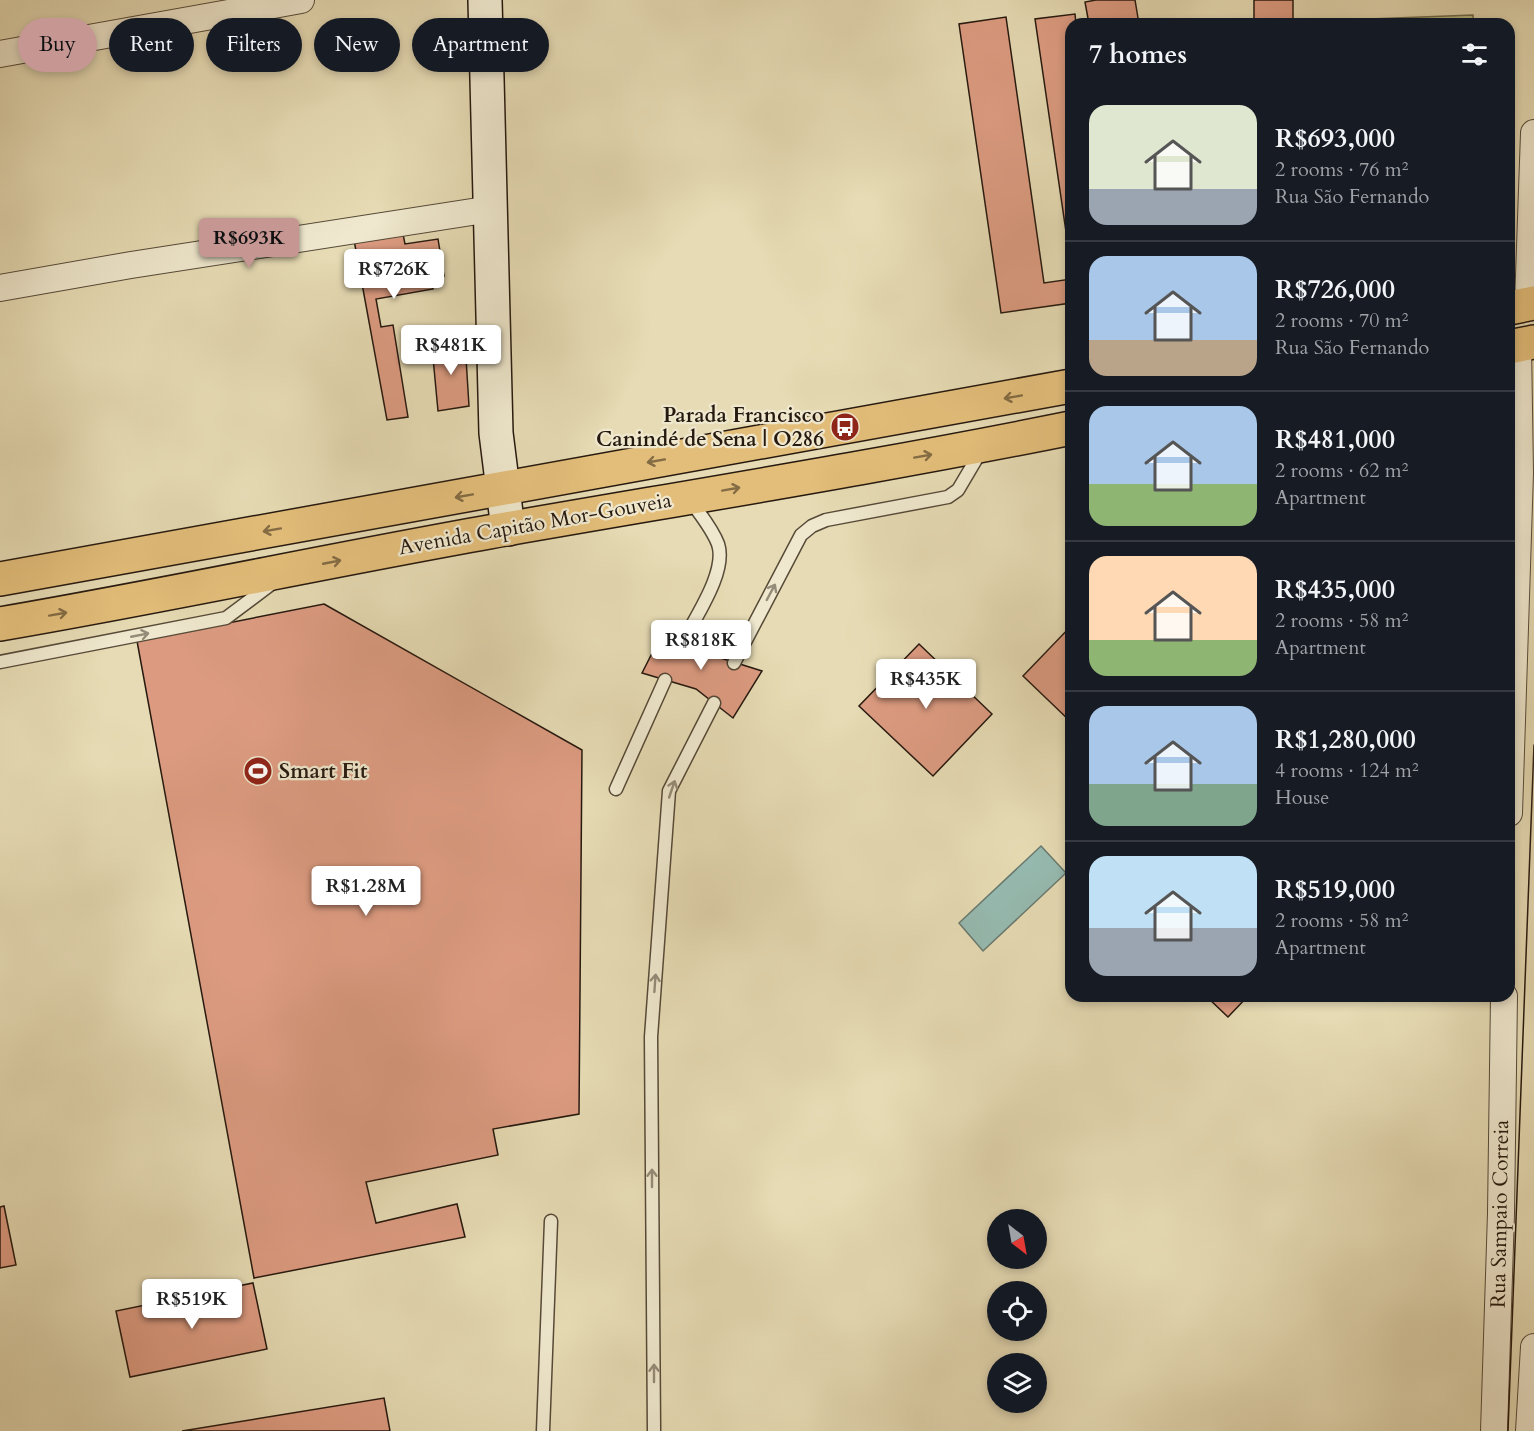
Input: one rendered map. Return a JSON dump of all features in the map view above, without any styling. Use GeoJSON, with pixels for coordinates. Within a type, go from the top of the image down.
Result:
{"type":"FeatureCollection","features":[{"type":"Feature","properties":{"kind":"main road"},"geometry":{"type":"LineString","coordinates":[[485,0],[496,433],[501,489],[508,529]]}},
{"type":"Feature","properties":{"kind":"main road","name":"Avenida Capitão Mor-Gouveia"},"geometry":{"type":"LineString","coordinates":[[0,579],[1065,387]]}},
{"type":"Feature","properties":{"kind":"main road","name":"Avenida Capitão Mor-Gouveia"},"geometry":{"type":"LineString","coordinates":[[0,624],[687,496],[984,446],[1065,429]]}},
{"type":"Feature","properties":{"kind":"street"},"geometry":{"type":"LineString","coordinates":[[0,54],[301,0]]}},
{"type":"Feature","properties":{"kind":"street"},"geometry":{"type":"LineString","coordinates":[[1524,305],[1534,133]]}},
{"type":"Feature","properties":{"kind":"street"},"geometry":{"type":"LineString","coordinates":[[0,288],[130,265],[491,209]]}},
{"type":"Feature","properties":{"kind":"street"},"geometry":{"type":"LineString","coordinates":[[1515,634],[1520,485],[1520,345]]}},
{"type":"Feature","properties":{"kind":"street","name":"Rua Sampaio Correia"},"geometry":{"type":"LineString","coordinates":[[1494,1431],[1504,1002]]}},
{"type":"Feature","properties":{"kind":"street"},"geometry":{"type":"LineString","coordinates":[[1529,1431],[1534,1347]]}},
{"type":"Feature","properties":{"kind":"lane"},"geometry":{"type":"LineString","coordinates":[[734,663],[801,535],[812,526],[826,520],[948,498],[958,490],[984,446]]}},
{"type":"Feature","properties":{"kind":"lane"},"geometry":{"type":"LineString","coordinates":[[686,636],[717,573],[720,559],[713,534],[687,496]]}},
{"type":"Feature","properties":{"kind":"lane"},"geometry":{"type":"LineString","coordinates":[[0,662],[116,642],[226,618],[289,571]]}},
{"type":"Feature","properties":{"kind":"lane"},"geometry":{"type":"LineString","coordinates":[[616,789],[665,680]]}},
{"type":"Feature","properties":{"kind":"lane"},"geometry":{"type":"LineString","coordinates":[[654,1431],[651,1037],[669,791],[714,703]]}},
{"type":"Feature","properties":{"kind":"lane"},"geometry":{"type":"LineString","coordinates":[[543,1431],[551,1221]]}},
{"type":"Feature","properties":{"kind":"green space"},"geometry":{"type":"Polygon","coordinates":[[[1473,15],[1473,18],[1396,18],[1473,15]]]}},
{"type":"Feature","properties":{"kind":"water"},"geometry":{"type":"Polygon","coordinates":[[[1041,846],[1065,872],[983,951],[959,923],[1041,846]]]}},
{"type":"Feature","properties":{"kind":"building"},"geometry":{"type":"Polygon","coordinates":[[[1135,0],[1138,18],[1088,18],[1085,2],[1135,0]]]}},
{"type":"Feature","properties":{"kind":"building"},"geometry":{"type":"Polygon","coordinates":[[[1254,0],[1293,0],[1293,18],[1254,18],[1254,0]]]}},
{"type":"Feature","properties":{"kind":"building"},"geometry":{"type":"Polygon","coordinates":[[[1075,14],[1075,18],[1065,18],[1065,225],[1035,19],[1075,14]]]}},
{"type":"Feature","properties":{"kind":"building"},"geometry":{"type":"Polygon","coordinates":[[[1006,17],[1044,283],[1065,280],[1065,304],[1001,313],[959,24],[1006,17]]]}},
{"type":"Feature","properties":{"kind":"building"},"geometry":{"type":"Polygon","coordinates":[[[403,234],[405,244],[438,239],[444,276],[431,278],[433,289],[376,299],[381,327],[393,325],[408,417],[387,420],[354,240],[403,234]]]}},
{"type":"Feature","properties":{"kind":"building"},"geometry":{"type":"Polygon","coordinates":[[[465,342],[469,406],[438,411],[432,347],[465,342]]]}},
{"type":"Feature","properties":{"kind":"building"},"geometry":{"type":"Polygon","coordinates":[[[324,604],[582,750],[579,1114],[493,1129],[498,1155],[366,1182],[376,1223],[457,1204],[465,1237],[254,1278],[137,641],[324,604]]]}},
{"type":"Feature","properties":{"kind":"building"},"geometry":{"type":"Polygon","coordinates":[[[668,622],[708,654],[762,671],[733,718],[696,689],[642,673],[668,622]]]}},
{"type":"Feature","properties":{"kind":"building"},"geometry":{"type":"Polygon","coordinates":[[[1065,632],[1065,716],[1023,676],[1065,632]]]}},
{"type":"Feature","properties":{"kind":"building"},"geometry":{"type":"Polygon","coordinates":[[[919,644],[992,714],[933,776],[859,706],[919,644]]]}},
{"type":"Feature","properties":{"kind":"building"},"geometry":{"type":"Polygon","coordinates":[[[1212,1002],[1242,1002],[1228,1017],[1212,1002]]]}},
{"type":"Feature","properties":{"kind":"building"},"geometry":{"type":"Polygon","coordinates":[[[4,1206],[16,1265],[0,1268],[0,1207],[4,1206]]]}},
{"type":"Feature","properties":{"kind":"building"},"geometry":{"type":"Polygon","coordinates":[[[253,1283],[267,1349],[130,1377],[116,1311],[253,1283]]]}},
{"type":"Feature","properties":{"kind":"building"},"geometry":{"type":"Polygon","coordinates":[[[384,1398],[390,1431],[182,1431],[384,1398]]]}},
{"type":"Feature","properties":{"kind":"tram line"},"geometry":{"type":"LineString","coordinates":[[1508,1431],[1534,745]]}},
{"type":"Feature","properties":{"kind":"place","name":"Parada Francisco Canindé de Sena | O286"},"geometry":{"type":"Point","coordinates":[845,427]}},
{"type":"Feature","properties":{"kind":"place","name":"Smart Fit"},"geometry":{"type":"Point","coordinates":[258,771]}}]}
